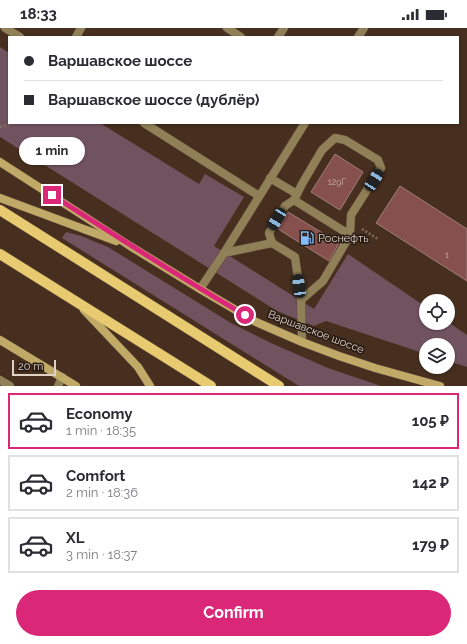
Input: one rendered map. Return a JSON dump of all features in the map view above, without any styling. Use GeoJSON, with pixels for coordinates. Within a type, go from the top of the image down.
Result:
{"type":"FeatureCollection","features":[{"type":"Feature","properties":{"kind":"main road"},"geometry":{"type":"LineString","coordinates":[[0,162],[130,246]]}},
{"type":"Feature","properties":{"kind":"main road"},"geometry":{"type":"LineString","coordinates":[[0,198],[130,246]]}},
{"type":"Feature","properties":{"kind":"main road"},"geometry":{"type":"LineString","coordinates":[[0,210],[279,386]]}},
{"type":"Feature","properties":{"kind":"main road","name":"Варшавское шоссе"},"geometry":{"type":"LineString","coordinates":[[130,246],[256,322],[302,342],[375,368],[440,386]]}},
{"type":"Feature","properties":{"kind":"main road"},"geometry":{"type":"LineString","coordinates":[[0,254],[211,386]]}},
{"type":"Feature","properties":{"kind":"main road"},"geometry":{"type":"LineString","coordinates":[[78,303],[138,367],[150,386]]}},
{"type":"Feature","properties":{"kind":"main road"},"geometry":{"type":"LineString","coordinates":[[0,340],[76,386]]}},
{"type":"Feature","properties":{"kind":"lane"},"geometry":{"type":"LineString","coordinates":[[5,28],[18,36]]}},
{"type":"Feature","properties":{"kind":"lane"},"geometry":{"type":"LineString","coordinates":[[227,28],[239,36]]}},
{"type":"Feature","properties":{"kind":"lane"},"geometry":{"type":"LineString","coordinates":[[146,124],[259,196]]}},
{"type":"Feature","properties":{"kind":"lane"},"geometry":{"type":"LineString","coordinates":[[200,289],[304,124]]}},
{"type":"Feature","properties":{"kind":"lane"},"geometry":{"type":"LineString","coordinates":[[301,300],[323,281],[350,235],[351,215],[382,168],[378,160],[345,140],[335,138],[322,150],[295,197],[285,206],[269,233],[272,243],[295,257],[301,300],[302,342]]}},
{"type":"Feature","properties":{"kind":"lane"},"geometry":{"type":"LineString","coordinates":[[270,178],[350,235]]}},
{"type":"Feature","properties":{"kind":"lane"},"geometry":{"type":"LineString","coordinates":[[224,253],[272,243]]}},
{"type":"Feature","properties":{"kind":"lane"},"geometry":{"type":"LineString","coordinates":[[58,386],[62,377]]}},
{"type":"Feature","properties":{"kind":"lane"},"geometry":{"type":"LineString","coordinates":[[0,380],[10,386]]}},
{"type":"Feature","properties":{"kind":"path"},"geometry":{"type":"LineString","coordinates":[[367,232],[378,240]]}},
{"type":"Feature","properties":{"kind":"shaded area"},"geometry":{"type":"Polygon","coordinates":[[[0,47],[8,52],[8,124],[102,124],[199,184],[205,174],[244,197],[214,246],[314,309],[348,254],[419,302],[419,330],[455,330],[455,327],[467,335],[467,367],[455,363],[455,338],[419,338],[419,352],[326,321],[314,326],[277,311],[0,137],[0,47]]]}},
{"type":"Feature","properties":{"kind":"shaded area"},"geometry":{"type":"Polygon","coordinates":[[[66,232],[81,236],[108,247],[231,323],[271,343],[328,368],[381,386],[299,386],[62,238],[66,232]]]}},
{"type":"Feature","properties":{"kind":"building"},"geometry":{"type":"Polygon","coordinates":[[[335,154],[363,172],[340,210],[311,192],[335,154]]]}},
{"type":"Feature","properties":{"kind":"building"},"geometry":{"type":"Polygon","coordinates":[[[400,186],[467,229],[467,281],[376,223],[400,186]]]}},
{"type":"Feature","properties":{"kind":"building"},"geometry":{"type":"Polygon","coordinates":[[[288,212],[339,243],[329,261],[278,229],[288,212]]]}},
{"type":"Feature","properties":{"kind":"place","name":"Роснефть"},"geometry":{"type":"Point","coordinates":[307,238]}},
{"type":"Feature","properties":{"kind":"route"},"geometry":{"type":"LineString","coordinates":[[52,195],[130,246],[245,315]]}}]}
